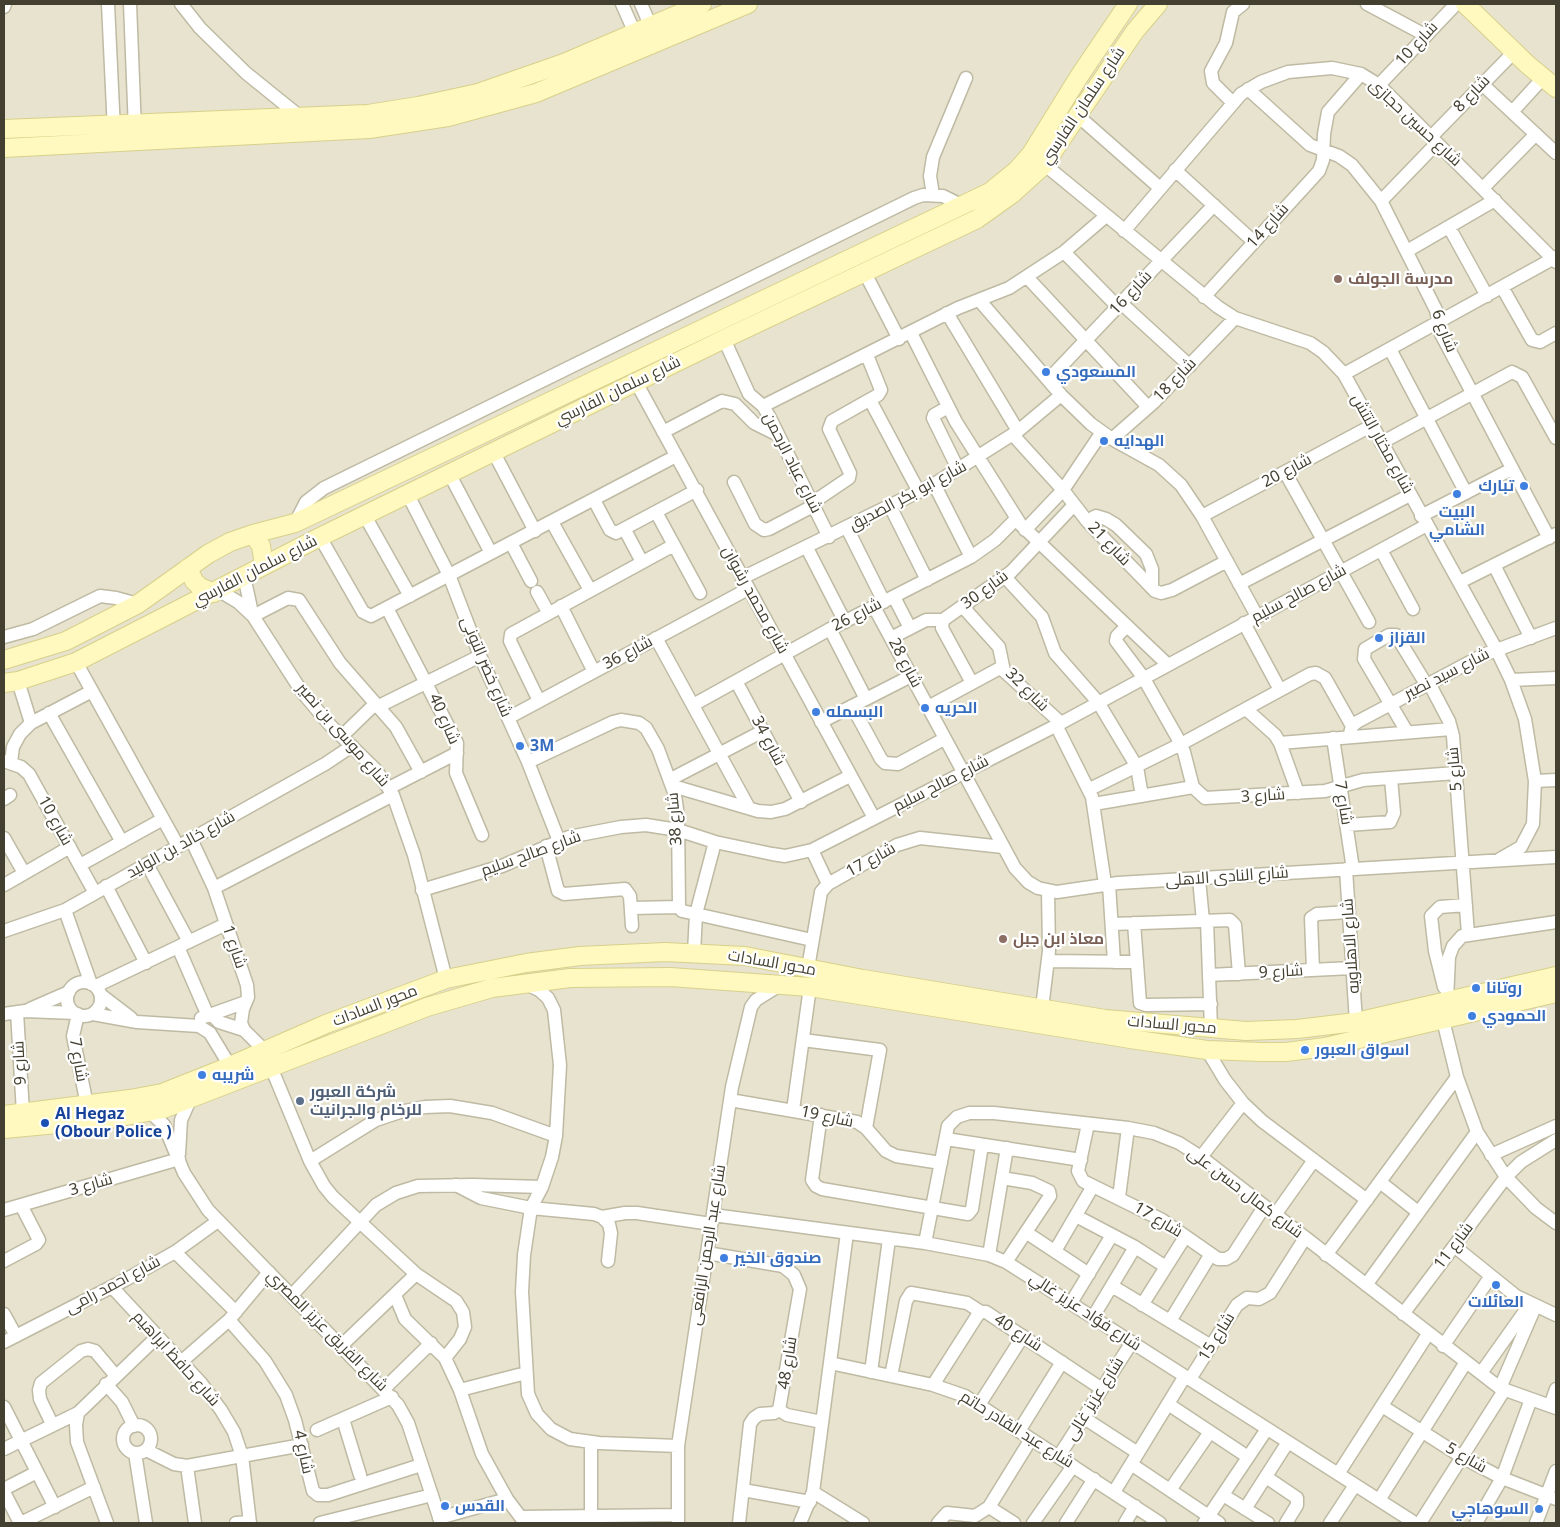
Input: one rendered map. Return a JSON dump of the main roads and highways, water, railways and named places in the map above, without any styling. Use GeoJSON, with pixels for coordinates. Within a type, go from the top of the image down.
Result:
{"type":"FeatureCollection","features":[{"type":"Feature","properties":{"kind":"place","name":"مدرسة الجولف"},"geometry":{"type":"Point","coordinates":[1338,279]}},
{"type":"Feature","properties":{"kind":"place","name":"المسعودي"},"geometry":{"type":"Point","coordinates":[1046,372]}},
{"type":"Feature","properties":{"kind":"place","name":"الهدايه"},"geometry":{"type":"Point","coordinates":[1104,441]}},
{"type":"Feature","properties":{"kind":"place","name":"تبارك"},"geometry":{"type":"Point","coordinates":[1524,486]}},
{"type":"Feature","properties":{"kind":"place","name":"البيت الشامي"},"geometry":{"type":"Point","coordinates":[1457,494]}},
{"type":"Feature","properties":{"kind":"place","name":"القزاز"},"geometry":{"type":"Point","coordinates":[1379,638]}},
{"type":"Feature","properties":{"kind":"place","name":"الحريه"},"geometry":{"type":"Point","coordinates":[925,708]}},
{"type":"Feature","properties":{"kind":"place","name":"البسمله"},"geometry":{"type":"Point","coordinates":[816,712]}},
{"type":"Feature","properties":{"kind":"place","name":"3M"},"geometry":{"type":"Point","coordinates":[520,746]}},
{"type":"Feature","properties":{"kind":"place","name":"معاذ ابن جبل"},"geometry":{"type":"Point","coordinates":[1003,939]}},
{"type":"Feature","properties":{"kind":"place","name":"روتانا"},"geometry":{"type":"Point","coordinates":[1476,988]}},
{"type":"Feature","properties":{"kind":"place","name":"الحمودي"},"geometry":{"type":"Point","coordinates":[1472,1016]}},
{"type":"Feature","properties":{"kind":"place","name":"اسواق العبور"},"geometry":{"type":"Point","coordinates":[1305,1050]}},
{"type":"Feature","properties":{"kind":"place","name":"شريبه"},"geometry":{"type":"Point","coordinates":[202,1075]}},
{"type":"Feature","properties":{"kind":"place","name":"شركة العبور للرخام والجرانيت"},"geometry":{"type":"Point","coordinates":[300,1101]}},
{"type":"Feature","properties":{"kind":"place","name":"Al Hegaz (Obour Police )"},"geometry":{"type":"Point","coordinates":[45,1123]}},
{"type":"Feature","properties":{"kind":"place","name":"صندوق الخير"},"geometry":{"type":"Point","coordinates":[724,1258]}},
{"type":"Feature","properties":{"kind":"place","name":"العائلات"},"geometry":{"type":"Point","coordinates":[1496,1285]}},
{"type":"Feature","properties":{"kind":"place","name":"القدس"},"geometry":{"type":"Point","coordinates":[445,1506]}},
{"type":"Feature","properties":{"kind":"place","name":"السوهاجي"},"geometry":{"type":"Point","coordinates":[1539,1509]}}]}
